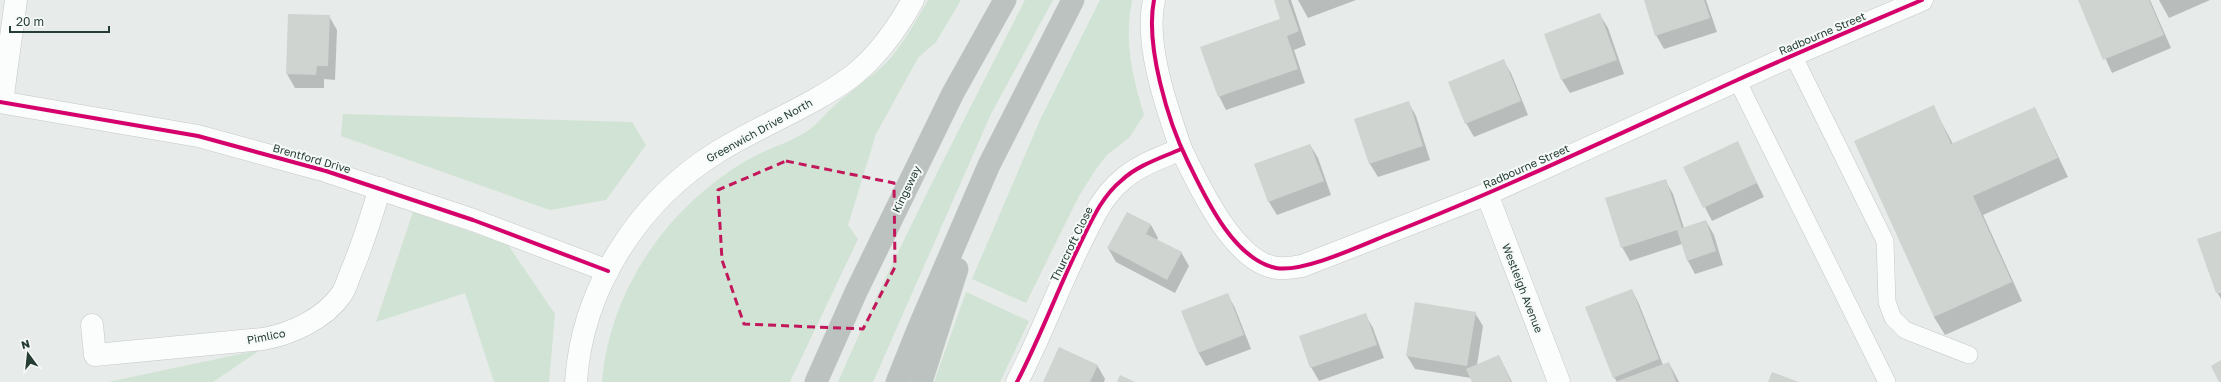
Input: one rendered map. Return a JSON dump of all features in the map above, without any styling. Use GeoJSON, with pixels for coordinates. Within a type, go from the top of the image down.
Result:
{"type":"FeatureCollection","features":[{"type":"Feature","properties":{"kind":"highway","name":"Kingsway"},"geometry":{"type":"LineString","coordinates":[[816,382],[856,292],[953,93],[1005,0]]}},
{"type":"Feature","properties":{"kind":"highway"},"geometry":{"type":"LineString","coordinates":[[897,382],[919,327],[989,165],[1073,0]]}},
{"type":"Feature","properties":{"kind":"highway"},"geometry":{"type":"LineString","coordinates":[[920,382],[989,165]]}},
{"type":"Feature","properties":{"kind":"street"},"geometry":{"type":"LineString","coordinates":[[1,102],[16,0]]}},
{"type":"Feature","properties":{"kind":"street","name":"Greenwich Drive North"},"geometry":{"type":"LineString","coordinates":[[576,382],[585,331],[608,271],[632,230],[674,185],[719,151],[808,103],[851,77],[871,59],[891,35],[913,0]]}},
{"type":"Feature","properties":{"kind":"street","name":"Radbourne Street"},"geometry":{"type":"LineString","coordinates":[[1154,0],[1153,21],[1155,56],[1168,110],[1181,149],[1218,218],[1236,243],[1258,261],[1278,268],[1302,266],[1330,257],[1487,194],[1793,55],[1922,0]]}},
{"type":"Feature","properties":{"kind":"street","name":"Brentford Drive"},"geometry":{"type":"LineString","coordinates":[[1,102],[198,136],[380,188],[608,271]]}},
{"type":"Feature","properties":{"kind":"street","name":"Thurcroft Close"},"geometry":{"type":"LineString","coordinates":[[1017,382],[1034,348],[1061,282],[1093,216],[1106,196],[1136,169],[1181,149]]}},
{"type":"Feature","properties":{"kind":"street","name":"Pimlico"},"geometry":{"type":"LineString","coordinates":[[92,325],[95,355],[263,339],[280,336],[298,328],[332,306],[342,294],[363,246],[380,188]]}},
{"type":"Feature","properties":{"kind":"street","name":"Westleigh Avenue"},"geometry":{"type":"LineString","coordinates":[[1487,194],[1559,382]]}},
{"type":"Feature","properties":{"kind":"lane"},"geometry":{"type":"LineString","coordinates":[[1793,55],[1885,241],[1887,302],[1893,318],[1905,330],[1969,355]]}},
{"type":"Feature","properties":{"kind":"lane"},"geometry":{"type":"LineString","coordinates":[[1737,80],[1887,382]]}},
{"type":"Feature","properties":{"kind":"highlighted area"},"geometry":{"type":"Polygon","coordinates":[[[786,161],[894,183],[895,267],[863,329],[744,324],[722,260],[718,190],[786,161]]]}},
{"type":"Feature","properties":{"kind":"green space"},"geometry":{"type":"Polygon","coordinates":[[[928,0],[961,0],[936,42],[918,58],[876,134],[848,225],[858,239],[790,382],[602,382],[607,348],[617,315],[630,284],[647,255],[667,228],[690,203],[716,181],[751,158],[806,132],[835,105],[884,65],[902,42],[928,0]]]}},
{"type":"Feature","properties":{"kind":"green space"},"geometry":{"type":"Polygon","coordinates":[[[1025,0],[1053,0],[991,114],[873,382],[838,382],[905,237],[1025,0]]]}},
{"type":"Feature","properties":{"kind":"green space"},"geometry":{"type":"Polygon","coordinates":[[[1100,0],[1132,0],[1129,30],[1130,58],[1144,115],[1129,138],[1108,154],[1098,166],[1079,196],[1026,303],[972,279],[1040,120],[1100,0]]]}},
{"type":"Feature","properties":{"kind":"green space"},"geometry":{"type":"Polygon","coordinates":[[[343,114],[632,122],[646,145],[606,200],[550,210],[341,136],[343,114]]]}},
{"type":"Feature","properties":{"kind":"green space"},"geometry":{"type":"Polygon","coordinates":[[[413,212],[508,245],[555,314],[549,382],[494,382],[465,293],[376,322],[413,212]]]}},
{"type":"Feature","properties":{"kind":"green space"},"geometry":{"type":"Polygon","coordinates":[[[966,292],[1029,321],[1000,382],[934,382],[966,292]]]}},
{"type":"Feature","properties":{"kind":"green space"},"geometry":{"type":"Polygon","coordinates":[[[260,350],[213,382],[108,382],[260,350]]]}},
{"type":"Feature","properties":{"kind":"building"},"geometry":{"type":"Polygon","coordinates":[[[1274,0],[1288,0],[1299,31],[1287,36],[1298,69],[1218,97],[1200,47],[1280,19],[1274,0]]]}},
{"type":"Feature","properties":{"kind":"building"},"geometry":{"type":"Polygon","coordinates":[[[1644,0],[1704,0],[1710,18],[1655,36],[1644,0]]]}},
{"type":"Feature","properties":{"kind":"building"},"geometry":{"type":"Polygon","coordinates":[[[2078,0],[2149,0],[2164,35],[2103,60],[2078,0]]]}},
{"type":"Feature","properties":{"kind":"building"},"geometry":{"type":"Polygon","coordinates":[[[1600,13],[1617,60],[1561,80],[1544,34],[1600,13]]]}},
{"type":"Feature","properties":{"kind":"building"},"geometry":{"type":"Polygon","coordinates":[[[288,14],[330,15],[328,66],[317,66],[316,75],[286,74],[288,14]]]}},
{"type":"Feature","properties":{"kind":"building"},"geometry":{"type":"Polygon","coordinates":[[[1504,59],[1521,101],[1465,124],[1448,82],[1504,59]]]}},
{"type":"Feature","properties":{"kind":"building"},"geometry":{"type":"Polygon","coordinates":[[[1409,101],[1423,146],[1369,164],[1354,119],[1409,101]]]}},
{"type":"Feature","properties":{"kind":"building"},"geometry":{"type":"Polygon","coordinates":[[[1934,105],[1951,144],[2035,107],[2058,158],[1973,196],[2012,282],[1934,317],[1854,141],[1934,105]]]}},
{"type":"Feature","properties":{"kind":"building"},"geometry":{"type":"Polygon","coordinates":[[[1738,141],[1757,183],[1703,208],[1683,167],[1738,141]]]}},
{"type":"Feature","properties":{"kind":"building"},"geometry":{"type":"Polygon","coordinates":[[[1310,144],[1324,181],[1268,202],[1254,164],[1310,144]]]}},
{"type":"Feature","properties":{"kind":"building"},"geometry":{"type":"Polygon","coordinates":[[[1666,179],[1682,228],[1706,220],[1716,251],[1687,261],[1677,230],[1621,248],[1605,198],[1666,179]]]}},
{"type":"Feature","properties":{"kind":"building"},"geometry":{"type":"Polygon","coordinates":[[[1127,212],[1151,224],[1146,234],[1182,252],[1167,280],[1107,248],[1127,212]]]}},
{"type":"Feature","properties":{"kind":"building"},"geometry":{"type":"Polygon","coordinates":[[[2221,231],[2221,291],[2216,293],[2197,239],[2221,231]]]}},
{"type":"Feature","properties":{"kind":"building"},"geometry":{"type":"Polygon","coordinates":[[[1632,289],[1659,359],[1613,378],[1585,307],[1632,289]]]}},
{"type":"Feature","properties":{"kind":"building"},"geometry":{"type":"Polygon","coordinates":[[[1228,293],[1244,335],[1198,353],[1181,311],[1228,293]]]}},
{"type":"Feature","properties":{"kind":"building"},"geometry":{"type":"Polygon","coordinates":[[[1415,302],[1476,312],[1467,366],[1406,356],[1415,302]]]}},
{"type":"Feature","properties":{"kind":"building"},"geometry":{"type":"Polygon","coordinates":[[[1366,313],[1377,345],[1310,368],[1299,336],[1366,313]]]}},
{"type":"Feature","properties":{"kind":"building"},"geometry":{"type":"Polygon","coordinates":[[[1059,347],[1098,365],[1090,382],[1043,382],[1059,347]]]}},
{"type":"Feature","properties":{"kind":"building"},"geometry":{"type":"Polygon","coordinates":[[[1499,355],[1511,382],[1472,382],[1466,369],[1499,355]]]}},
{"type":"Feature","properties":{"kind":"building"},"geometry":{"type":"Polygon","coordinates":[[[2221,360],[2221,382],[2219,382],[2211,366],[2221,360]]]}},
{"type":"Feature","properties":{"kind":"building"},"geometry":{"type":"Polygon","coordinates":[[[1669,362],[1676,382],[1615,382],[1669,362]]]}},
{"type":"Feature","properties":{"kind":"building"},"geometry":{"type":"Polygon","coordinates":[[[1772,372],[1799,382],[1768,382],[1772,372]]]}},
{"type":"Feature","properties":{"kind":"building"},"geometry":{"type":"Polygon","coordinates":[[[1120,375],[1135,382],[1117,382],[1120,375]]]}},
{"type":"Feature","properties":{"kind":"cycle path"},"geometry":{"type":"LineString","coordinates":[[1154,0],[1152,18],[1153,39],[1160,83],[1180,145],[1203,192],[1222,225],[1246,253],[1261,262],[1276,268],[1288,268],[1318,262],[1435,215],[1564,159],[1828,40],[1922,0]]}},
{"type":"Feature","properties":{"kind":"cycle path"},"geometry":{"type":"LineString","coordinates":[[0,102],[198,136],[326,171],[473,220],[608,271]]}},
{"type":"Feature","properties":{"kind":"cycle path"},"geometry":{"type":"LineString","coordinates":[[1017,382],[1079,246],[1102,202],[1115,187],[1135,170],[1181,149]]}}]}
